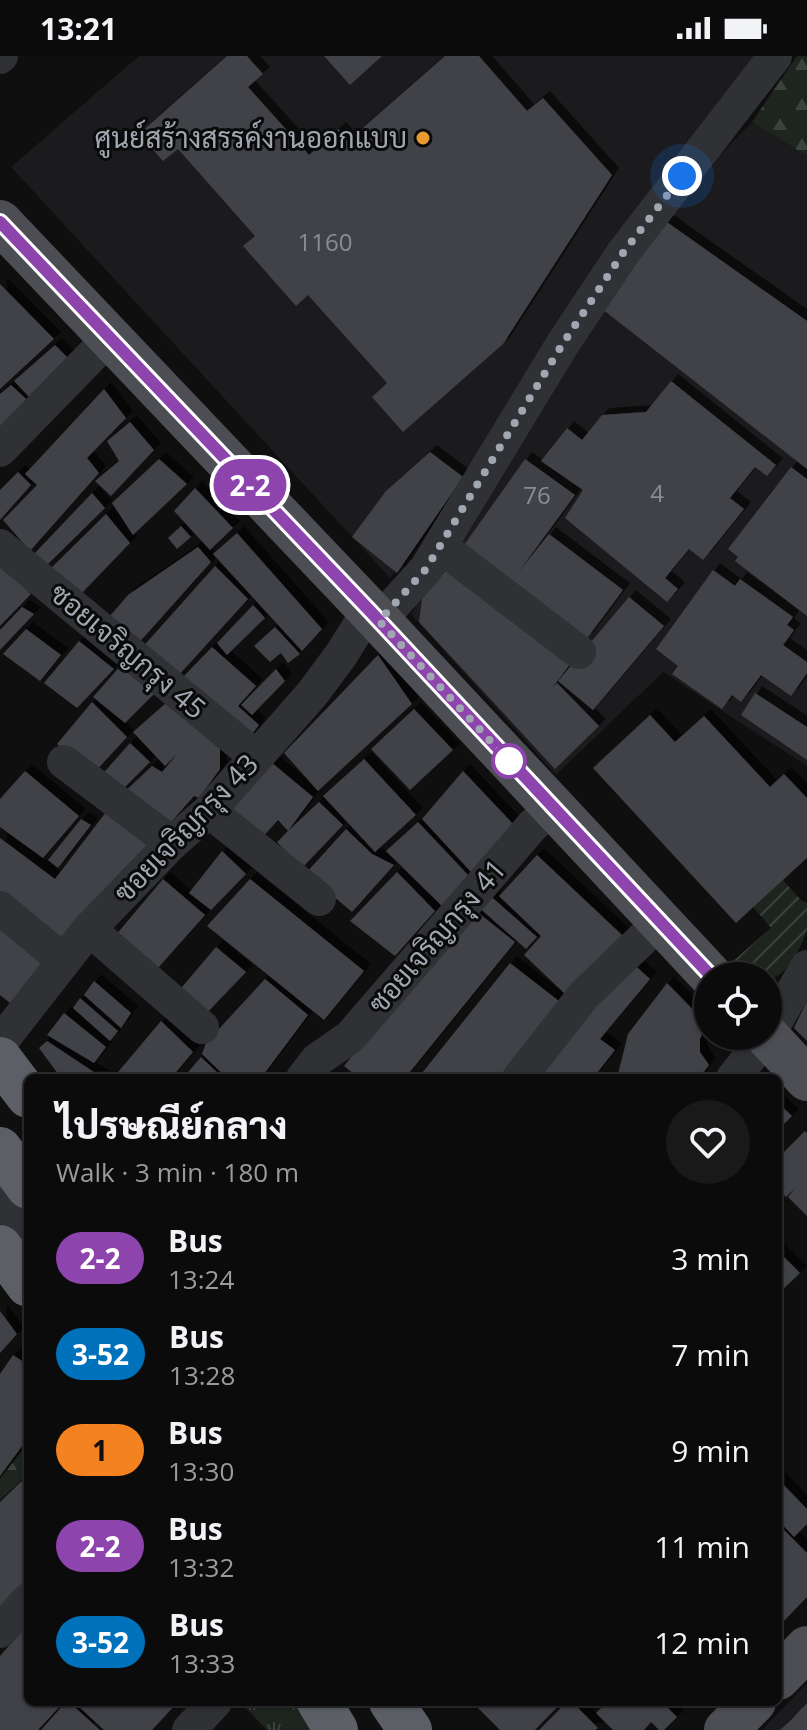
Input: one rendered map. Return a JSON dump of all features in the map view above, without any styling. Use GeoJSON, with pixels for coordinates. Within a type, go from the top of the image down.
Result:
{"type":"FeatureCollection","features":[{"type":"Feature","properties":{"kind":"highway"},"geometry":{"type":"LineString","coordinates":[[2,1040],[24,1087]]}},
{"type":"Feature","properties":{"kind":"highway"},"geometry":{"type":"LineString","coordinates":[[0,1149],[24,1182]]}},
{"type":"Feature","properties":{"kind":"highway"},"geometry":{"type":"LineString","coordinates":[[0,1247],[24,1280]]}},
{"type":"Feature","properties":{"kind":"highway"},"geometry":{"type":"LineString","coordinates":[[321,1706],[336,1730]]}},
{"type":"Feature","properties":{"kind":"highway"},"geometry":{"type":"LineString","coordinates":[[394,1706],[410,1730]]}},
{"type":"Feature","properties":{"kind":"highway"},"geometry":{"type":"LineString","coordinates":[[423,1706],[436,1730]]}},
{"type":"Feature","properties":{"kind":"main road"},"geometry":{"type":"LineString","coordinates":[[0,222],[374,615],[698,962]]}},
{"type":"Feature","properties":{"kind":"main road"},"geometry":{"type":"LineString","coordinates":[[780,1050],[807,1079]]}},
{"type":"Feature","properties":{"kind":"main road"},"geometry":{"type":"LineString","coordinates":[[782,1674],[807,1648]]}},
{"type":"Feature","properties":{"kind":"main road"},"geometry":{"type":"LineString","coordinates":[[726,1730],[750,1706]]}},
{"type":"Feature","properties":{"kind":"street","name":"ซอยเจริญกรุง 43"},"geometry":{"type":"LineString","coordinates":[[2,1040],[89,929],[172,843],[209,811],[312,694],[374,615],[426,569],[562,345],[623,253],[775,56]]}},
{"type":"Feature","properties":{"kind":"street"},"geometry":{"type":"LineString","coordinates":[[0,450],[110,337]]}},
{"type":"Feature","properties":{"kind":"street","name":"ซอยเจริญกรุง 45"},"geometry":{"type":"LineString","coordinates":[[0,546],[255,756]]}},
{"type":"Feature","properties":{"kind":"street"},"geometry":{"type":"LineString","coordinates":[[440,546],[579,652]]}},
{"type":"Feature","properties":{"kind":"street"},"geometry":{"type":"LineString","coordinates":[[64,762],[172,843]]}},
{"type":"Feature","properties":{"kind":"street","name":"ซอยเจริญกรุง 41"},"geometry":{"type":"LineString","coordinates":[[321,1072],[533,825],[554,808]]}},
{"type":"Feature","properties":{"kind":"street"},"geometry":{"type":"LineString","coordinates":[[209,811],[319,899]]}},
{"type":"Feature","properties":{"kind":"street"},"geometry":{"type":"LineString","coordinates":[[0,908],[64,961]]}},
{"type":"Feature","properties":{"kind":"street"},"geometry":{"type":"LineString","coordinates":[[522,1074],[584,995],[660,922]]}},
{"type":"Feature","properties":{"kind":"street"},"geometry":{"type":"LineString","coordinates":[[89,929],[202,1027]]}},
{"type":"Feature","properties":{"kind":"street"},"geometry":{"type":"LineString","coordinates":[[782,1010],[807,967]]}},
{"type":"Feature","properties":{"kind":"street"},"geometry":{"type":"LineString","coordinates":[[736,1074],[756,1050]]}},
{"type":"Feature","properties":{"kind":"street"},"geometry":{"type":"LineString","coordinates":[[0,1195],[24,1228]]}},
{"type":"Feature","properties":{"kind":"street"},"geometry":{"type":"LineString","coordinates":[[0,1631],[24,1604]]}},
{"type":"Feature","properties":{"kind":"street"},"geometry":{"type":"LineString","coordinates":[[189,1730],[211,1706]]}},
{"type":"Feature","properties":{"kind":"shaded area"},"geometry":{"type":"Polygon","coordinates":[[[139,56],[758,56],[390,578],[11,167],[139,56]]]}},
{"type":"Feature","properties":{"kind":"shaded area"},"geometry":{"type":"Polygon","coordinates":[[[752,122],[807,156],[807,766],[663,672],[556,775],[411,614],[597,305],[659,217],[752,122]]]}},
{"type":"Feature","properties":{"kind":"shaded area"},"geometry":{"type":"Polygon","coordinates":[[[807,1683],[807,1730],[762,1730],[807,1683]]]}},
{"type":"Feature","properties":{"kind":"green space"},"geometry":{"type":"Polygon","coordinates":[[[797,56],[807,56],[807,156],[752,122],[797,56]]]}},
{"type":"Feature","properties":{"kind":"green space"},"geometry":{"type":"Polygon","coordinates":[[[783,880],[807,903],[805,936],[793,960],[782,972],[782,962],[732,962],[771,928],[753,907],[783,880]]]}},
{"type":"Feature","properties":{"kind":"green space"},"geometry":{"type":"Polygon","coordinates":[[[24,1448],[24,1478],[0,1500],[0,1479],[24,1448]]]}},
{"type":"Feature","properties":{"kind":"green space"},"geometry":{"type":"Polygon","coordinates":[[[244,1706],[304,1706],[321,1730],[267,1730],[244,1706]]]}},
{"type":"Feature","properties":{"kind":"building"},"geometry":{"type":"Polygon","coordinates":[[[227,56],[247,56],[263,74],[248,87],[309,155],[339,129],[349,140],[445,56],[479,56],[527,111],[543,98],[612,175],[503,344],[403,432],[372,397],[387,383],[308,295],[296,306],[243,246],[255,236],[178,149],[163,161],[139,134],[227,56]]]}},
{"type":"Feature","properties":{"kind":"building"},"geometry":{"type":"Polygon","coordinates":[[[324,56],[382,56],[350,85],[324,56]]]}},
{"type":"Feature","properties":{"kind":"building"},"geometry":{"type":"Polygon","coordinates":[[[664,220],[807,321],[807,469],[597,305],[664,220]]]}},
{"type":"Feature","properties":{"kind":"building"},"geometry":{"type":"Polygon","coordinates":[[[0,284],[54,339],[0,389],[0,284]]]}},
{"type":"Feature","properties":{"kind":"building"},"geometry":{"type":"Polygon","coordinates":[[[55,345],[72,362],[32,400],[14,381],[55,345]]]}},
{"type":"Feature","properties":{"kind":"building"},"geometry":{"type":"Polygon","coordinates":[[[671,381],[776,465],[767,476],[755,467],[730,498],[744,509],[703,560],[689,549],[665,578],[678,589],[667,602],[565,518],[583,490],[541,461],[567,428],[582,440],[602,415],[646,412],[671,381]]]}},
{"type":"Feature","properties":{"kind":"building"},"geometry":{"type":"Polygon","coordinates":[[[11,385],[36,408],[0,444],[0,394],[11,385]]]}},
{"type":"Feature","properties":{"kind":"building"},"geometry":{"type":"Polygon","coordinates":[[[104,389],[126,418],[87,458],[99,473],[30,551],[3,520],[37,485],[25,474],[104,389]]]}},
{"type":"Feature","properties":{"kind":"building"},"geometry":{"type":"Polygon","coordinates":[[[130,422],[154,450],[111,496],[95,481],[119,461],[107,441],[130,422]]]}},
{"type":"Feature","properties":{"kind":"building"},"geometry":{"type":"Polygon","coordinates":[[[430,452],[463,477],[397,573],[352,537],[386,491],[430,452]]]}},
{"type":"Feature","properties":{"kind":"building"},"geometry":{"type":"Polygon","coordinates":[[[159,459],[187,484],[133,535],[112,503],[159,459]]]}},
{"type":"Feature","properties":{"kind":"building"},"geometry":{"type":"Polygon","coordinates":[[[525,459],[575,495],[517,574],[549,534],[623,590],[585,641],[457,555],[525,459]]]}},
{"type":"Feature","properties":{"kind":"building"},"geometry":{"type":"Polygon","coordinates":[[[791,467],[807,479],[807,616],[735,561],[738,557],[728,549],[791,467]]]}},
{"type":"Feature","properties":{"kind":"building"},"geometry":{"type":"Polygon","coordinates":[[[18,472],[31,485],[0,520],[0,490],[18,472]]]}},
{"type":"Feature","properties":{"kind":"building"},"geometry":{"type":"Polygon","coordinates":[[[195,488],[233,528],[210,550],[174,511],[195,488]]]}},
{"type":"Feature","properties":{"kind":"building"},"geometry":{"type":"Polygon","coordinates":[[[92,493],[105,508],[44,568],[34,554],[92,493]]]}},
{"type":"Feature","properties":{"kind":"building"},"geometry":{"type":"Polygon","coordinates":[[[106,514],[130,543],[78,597],[48,571],[106,514]]]}},
{"type":"Feature","properties":{"kind":"building"},"geometry":{"type":"Polygon","coordinates":[[[181,526],[191,537],[177,549],[168,538],[181,526]]]}},
{"type":"Feature","properties":{"kind":"building"},"geometry":{"type":"Polygon","coordinates":[[[237,533],[322,629],[302,651],[213,554],[237,533]]]}},
{"type":"Feature","properties":{"kind":"building"},"geometry":{"type":"Polygon","coordinates":[[[198,547],[211,562],[136,646],[109,617],[128,595],[198,547]]]}},
{"type":"Feature","properties":{"kind":"building"},"geometry":{"type":"Polygon","coordinates":[[[0,565],[31,594],[0,626],[0,565]]]}},
{"type":"Feature","properties":{"kind":"building"},"geometry":{"type":"Polygon","coordinates":[[[215,566],[248,599],[178,676],[140,650],[215,566]]]}},
{"type":"Feature","properties":{"kind":"building"},"geometry":{"type":"Polygon","coordinates":[[[448,568],[466,587],[476,579],[574,659],[552,688],[557,683],[599,726],[555,769],[419,622],[422,599],[448,568]]]}},
{"type":"Feature","properties":{"kind":"building"},"geometry":{"type":"Polygon","coordinates":[[[713,570],[735,586],[740,579],[793,617],[787,625],[794,630],[783,645],[807,662],[807,673],[791,696],[761,675],[741,702],[732,695],[722,709],[672,674],[678,666],[656,649],[713,570]]]}},
{"type":"Feature","properties":{"kind":"building"},"geometry":{"type":"Polygon","coordinates":[[[629,597],[664,626],[593,710],[558,681],[629,597]]]}},
{"type":"Feature","properties":{"kind":"building"},"geometry":{"type":"Polygon","coordinates":[[[253,605],[265,618],[227,655],[217,643],[253,605]]]}},
{"type":"Feature","properties":{"kind":"building"},"geometry":{"type":"Polygon","coordinates":[[[22,607],[34,614],[0,650],[0,630],[22,607]]]}},
{"type":"Feature","properties":{"kind":"building"},"geometry":{"type":"Polygon","coordinates":[[[275,627],[300,654],[288,663],[281,653],[270,662],[254,646],[275,627]]]}},
{"type":"Feature","properties":{"kind":"building"},"geometry":{"type":"Polygon","coordinates":[[[26,629],[61,655],[40,681],[3,654],[26,629]]]}},
{"type":"Feature","properties":{"kind":"building"},"geometry":{"type":"Polygon","coordinates":[[[79,641],[114,669],[77,708],[44,683],[79,641]]]}},
{"type":"Feature","properties":{"kind":"building"},"geometry":{"type":"Polygon","coordinates":[[[212,647],[256,686],[238,706],[259,725],[251,735],[183,677],[212,647]]]}},
{"type":"Feature","properties":{"kind":"building"},"geometry":{"type":"Polygon","coordinates":[[[378,655],[412,704],[318,791],[284,753],[378,655]]]}},
{"type":"Feature","properties":{"kind":"building"},"geometry":{"type":"Polygon","coordinates":[[[123,663],[154,694],[125,723],[93,697],[123,663]]]}},
{"type":"Feature","properties":{"kind":"building"},"geometry":{"type":"Polygon","coordinates":[[[276,669],[285,681],[252,715],[241,705],[276,669]]]}},
{"type":"Feature","properties":{"kind":"building"},"geometry":{"type":"Polygon","coordinates":[[[755,693],[807,727],[807,760],[741,715],[755,693]]]}},
{"type":"Feature","properties":{"kind":"building"},"geometry":{"type":"Polygon","coordinates":[[[92,702],[127,737],[93,774],[57,744],[92,702]]]}},
{"type":"Feature","properties":{"kind":"building"},"geometry":{"type":"Polygon","coordinates":[[[166,703],[220,747],[220,769],[199,798],[194,796],[164,830],[120,796],[152,766],[162,772],[178,753],[165,766],[133,732],[166,703]]]}},
{"type":"Feature","properties":{"kind":"building"},"geometry":{"type":"Polygon","coordinates":[[[414,709],[453,750],[410,790],[371,749],[414,709]]]}},
{"type":"Feature","properties":{"kind":"building"},"geometry":{"type":"Polygon","coordinates":[[[650,715],[675,742],[704,716],[770,787],[784,774],[807,798],[807,858],[736,923],[593,768],[650,715]]]}},
{"type":"Feature","properties":{"kind":"building"},"geometry":{"type":"Polygon","coordinates":[[[130,743],[150,762],[118,794],[99,778],[130,743]]]}},
{"type":"Feature","properties":{"kind":"building"},"geometry":{"type":"Polygon","coordinates":[[[364,759],[416,815],[375,852],[323,796],[364,759]]]}},
{"type":"Feature","properties":{"kind":"building"},"geometry":{"type":"Polygon","coordinates":[[[271,762],[313,797],[288,831],[278,820],[259,841],[223,812],[271,762]]]}},
{"type":"Feature","properties":{"kind":"building"},"geometry":{"type":"Polygon","coordinates":[[[25,771],[79,816],[43,858],[0,827],[0,799],[25,771]]]}},
{"type":"Feature","properties":{"kind":"building"},"geometry":{"type":"Polygon","coordinates":[[[463,771],[515,826],[472,873],[422,819],[463,771]]]}},
{"type":"Feature","properties":{"kind":"building"},"geometry":{"type":"Polygon","coordinates":[[[319,802],[343,825],[302,868],[277,842],[319,802]]]}},
{"type":"Feature","properties":{"kind":"building"},"geometry":{"type":"Polygon","coordinates":[[[106,812],[149,847],[65,949],[0,900],[0,838],[55,879],[106,812]]]}},
{"type":"Feature","properties":{"kind":"building"},"geometry":{"type":"Polygon","coordinates":[[[81,819],[91,825],[58,868],[48,860],[81,819]]]}},
{"type":"Feature","properties":{"kind":"building"},"geometry":{"type":"Polygon","coordinates":[[[418,822],[469,876],[445,909],[386,851],[418,822]]]}},
{"type":"Feature","properties":{"kind":"building"},"geometry":{"type":"Polygon","coordinates":[[[346,829],[372,854],[394,865],[352,912],[306,873],[346,829]]]}},
{"type":"Feature","properties":{"kind":"building"},"geometry":{"type":"Polygon","coordinates":[[[222,851],[246,874],[211,910],[189,893],[222,851]]]}},
{"type":"Feature","properties":{"kind":"building"},"geometry":{"type":"Polygon","coordinates":[[[537,855],[639,951],[630,961],[650,979],[600,1039],[615,1050],[596,1074],[533,1074],[583,1011],[524,955],[541,936],[499,896],[537,855]]]}},
{"type":"Feature","properties":{"kind":"building"},"geometry":{"type":"Polygon","coordinates":[[[397,872],[435,911],[395,956],[350,921],[397,872]]]}},
{"type":"Feature","properties":{"kind":"building"},"geometry":{"type":"Polygon","coordinates":[[[163,879],[205,915],[150,977],[109,943],[163,879]]]}},
{"type":"Feature","properties":{"kind":"building"},"geometry":{"type":"Polygon","coordinates":[[[250,879],[364,971],[324,1020],[207,926],[250,879]]]}},
{"type":"Feature","properties":{"kind":"building"},"geometry":{"type":"Polygon","coordinates":[[[486,892],[537,937],[526,949],[475,904],[486,892]]]}},
{"type":"Feature","properties":{"kind":"building"},"geometry":{"type":"Polygon","coordinates":[[[471,907],[515,942],[408,1074],[354,1074],[344,1066],[471,907]]]}},
{"type":"Feature","properties":{"kind":"building"},"geometry":{"type":"Polygon","coordinates":[[[0,928],[48,966],[15,1007],[0,995],[0,928]]]}},
{"type":"Feature","properties":{"kind":"building"},"geometry":{"type":"Polygon","coordinates":[[[216,947],[246,972],[204,1016],[176,994],[216,947]]]}},
{"type":"Feature","properties":{"kind":"building"},"geometry":{"type":"Polygon","coordinates":[[[510,963],[564,1005],[509,1074],[421,1074],[510,963]]]}},
{"type":"Feature","properties":{"kind":"building"},"geometry":{"type":"Polygon","coordinates":[[[265,979],[308,1015],[264,1074],[223,1074],[202,1054],[206,1043],[265,979]]]}},
{"type":"Feature","properties":{"kind":"building"},"geometry":{"type":"Polygon","coordinates":[[[94,981],[131,1013],[121,1028],[84,995],[94,981]]]}},
{"type":"Feature","properties":{"kind":"building"},"geometry":{"type":"Polygon","coordinates":[[[667,983],[694,1011],[694,1050],[700,1050],[709,1065],[702,1074],[618,1074],[628,1034],[667,983]]]}},
{"type":"Feature","properties":{"kind":"building"},"geometry":{"type":"Polygon","coordinates":[[[80,998],[118,1031],[110,1041],[73,1008],[80,998]]]}},
{"type":"Feature","properties":{"kind":"building"},"geometry":{"type":"Polygon","coordinates":[[[807,1001],[807,1041],[794,1028],[807,1001]]]}},
{"type":"Feature","properties":{"kind":"building"},"geometry":{"type":"Polygon","coordinates":[[[64,1013],[106,1047],[94,1063],[47,1035],[64,1013]]]}},
{"type":"Feature","properties":{"kind":"building"},"geometry":{"type":"Polygon","coordinates":[[[161,1021],[193,1052],[174,1074],[116,1074],[161,1021]]]}},
{"type":"Feature","properties":{"kind":"building"},"geometry":{"type":"Polygon","coordinates":[[[47,1041],[97,1074],[58,1074],[39,1048],[47,1041]]]}},
{"type":"Feature","properties":{"kind":"building"},"geometry":{"type":"Polygon","coordinates":[[[201,1057],[219,1074],[186,1074],[201,1057]]]}},
{"type":"Feature","properties":{"kind":"building"},"geometry":{"type":"Polygon","coordinates":[[[782,1107],[792,1116],[782,1126],[782,1107]]]}},
{"type":"Feature","properties":{"kind":"building"},"geometry":{"type":"Polygon","coordinates":[[[805,1131],[807,1133],[807,1216],[788,1197],[796,1187],[786,1197],[782,1193],[782,1154],[805,1131]]]}},
{"type":"Feature","properties":{"kind":"building"},"geometry":{"type":"Polygon","coordinates":[[[782,1255],[800,1273],[782,1290],[782,1255]]]}},
{"type":"Feature","properties":{"kind":"building"},"geometry":{"type":"Polygon","coordinates":[[[0,1311],[17,1334],[0,1353],[0,1311]]]}},
{"type":"Feature","properties":{"kind":"building"},"geometry":{"type":"Polygon","coordinates":[[[13,1355],[24,1362],[24,1443],[0,1476],[0,1374],[13,1355]]]}},
{"type":"Feature","properties":{"kind":"building"},"geometry":{"type":"Polygon","coordinates":[[[24,1479],[24,1594],[0,1621],[0,1502],[24,1479]]]}},
{"type":"Feature","properties":{"kind":"building"},"geometry":{"type":"Polygon","coordinates":[[[782,1483],[807,1509],[807,1524],[794,1537],[782,1524],[782,1483]]]}},
{"type":"Feature","properties":{"kind":"building"},"geometry":{"type":"Polygon","coordinates":[[[782,1528],[807,1553],[807,1597],[782,1623],[782,1528]]]}},
{"type":"Feature","properties":{"kind":"building"},"geometry":{"type":"Polygon","coordinates":[[[24,1629],[24,1706],[60,1706],[38,1730],[0,1730],[0,1656],[24,1629]]]}},
{"type":"Feature","properties":{"kind":"building"},"geometry":{"type":"Polygon","coordinates":[[[807,1703],[807,1730],[780,1730],[790,1721],[807,1703]]]}},
{"type":"Feature","properties":{"kind":"building"},"geometry":{"type":"Polygon","coordinates":[[[62,1706],[73,1706],[100,1730],[41,1730],[62,1706]]]}},
{"type":"Feature","properties":{"kind":"building"},"geometry":{"type":"Polygon","coordinates":[[[78,1706],[174,1706],[152,1730],[104,1730],[78,1706]]]}},
{"type":"Feature","properties":{"kind":"building"},"geometry":{"type":"Polygon","coordinates":[[[476,1706],[558,1706],[535,1730],[500,1730],[476,1706]]]}},
{"type":"Feature","properties":{"kind":"building"},"geometry":{"type":"Polygon","coordinates":[[[563,1706],[576,1706],[598,1728],[595,1730],[539,1730],[563,1706]]]}},
{"type":"Feature","properties":{"kind":"building"},"geometry":{"type":"Polygon","coordinates":[[[603,1706],[666,1706],[677,1717],[664,1730],[659,1730],[651,1722],[644,1730],[613,1730],[596,1713],[603,1706]]]}},
{"type":"Feature","properties":{"kind":"bus line","name":"2-2"},"geometry":{"type":"LineString","coordinates":[[0,222],[698,962]]}},
{"type":"Feature","properties":{"kind":"place","name":"ศูนย์สร้างสรรค์งานออกแบบ"},"geometry":{"type":"Point","coordinates":[423,138]}},
{"type":"Feature","properties":{"kind":"route"},"geometry":{"type":"LineString","coordinates":[[509,761],[379,621],[426,569],[562,345],[623,253],[682,176]]}}]}
